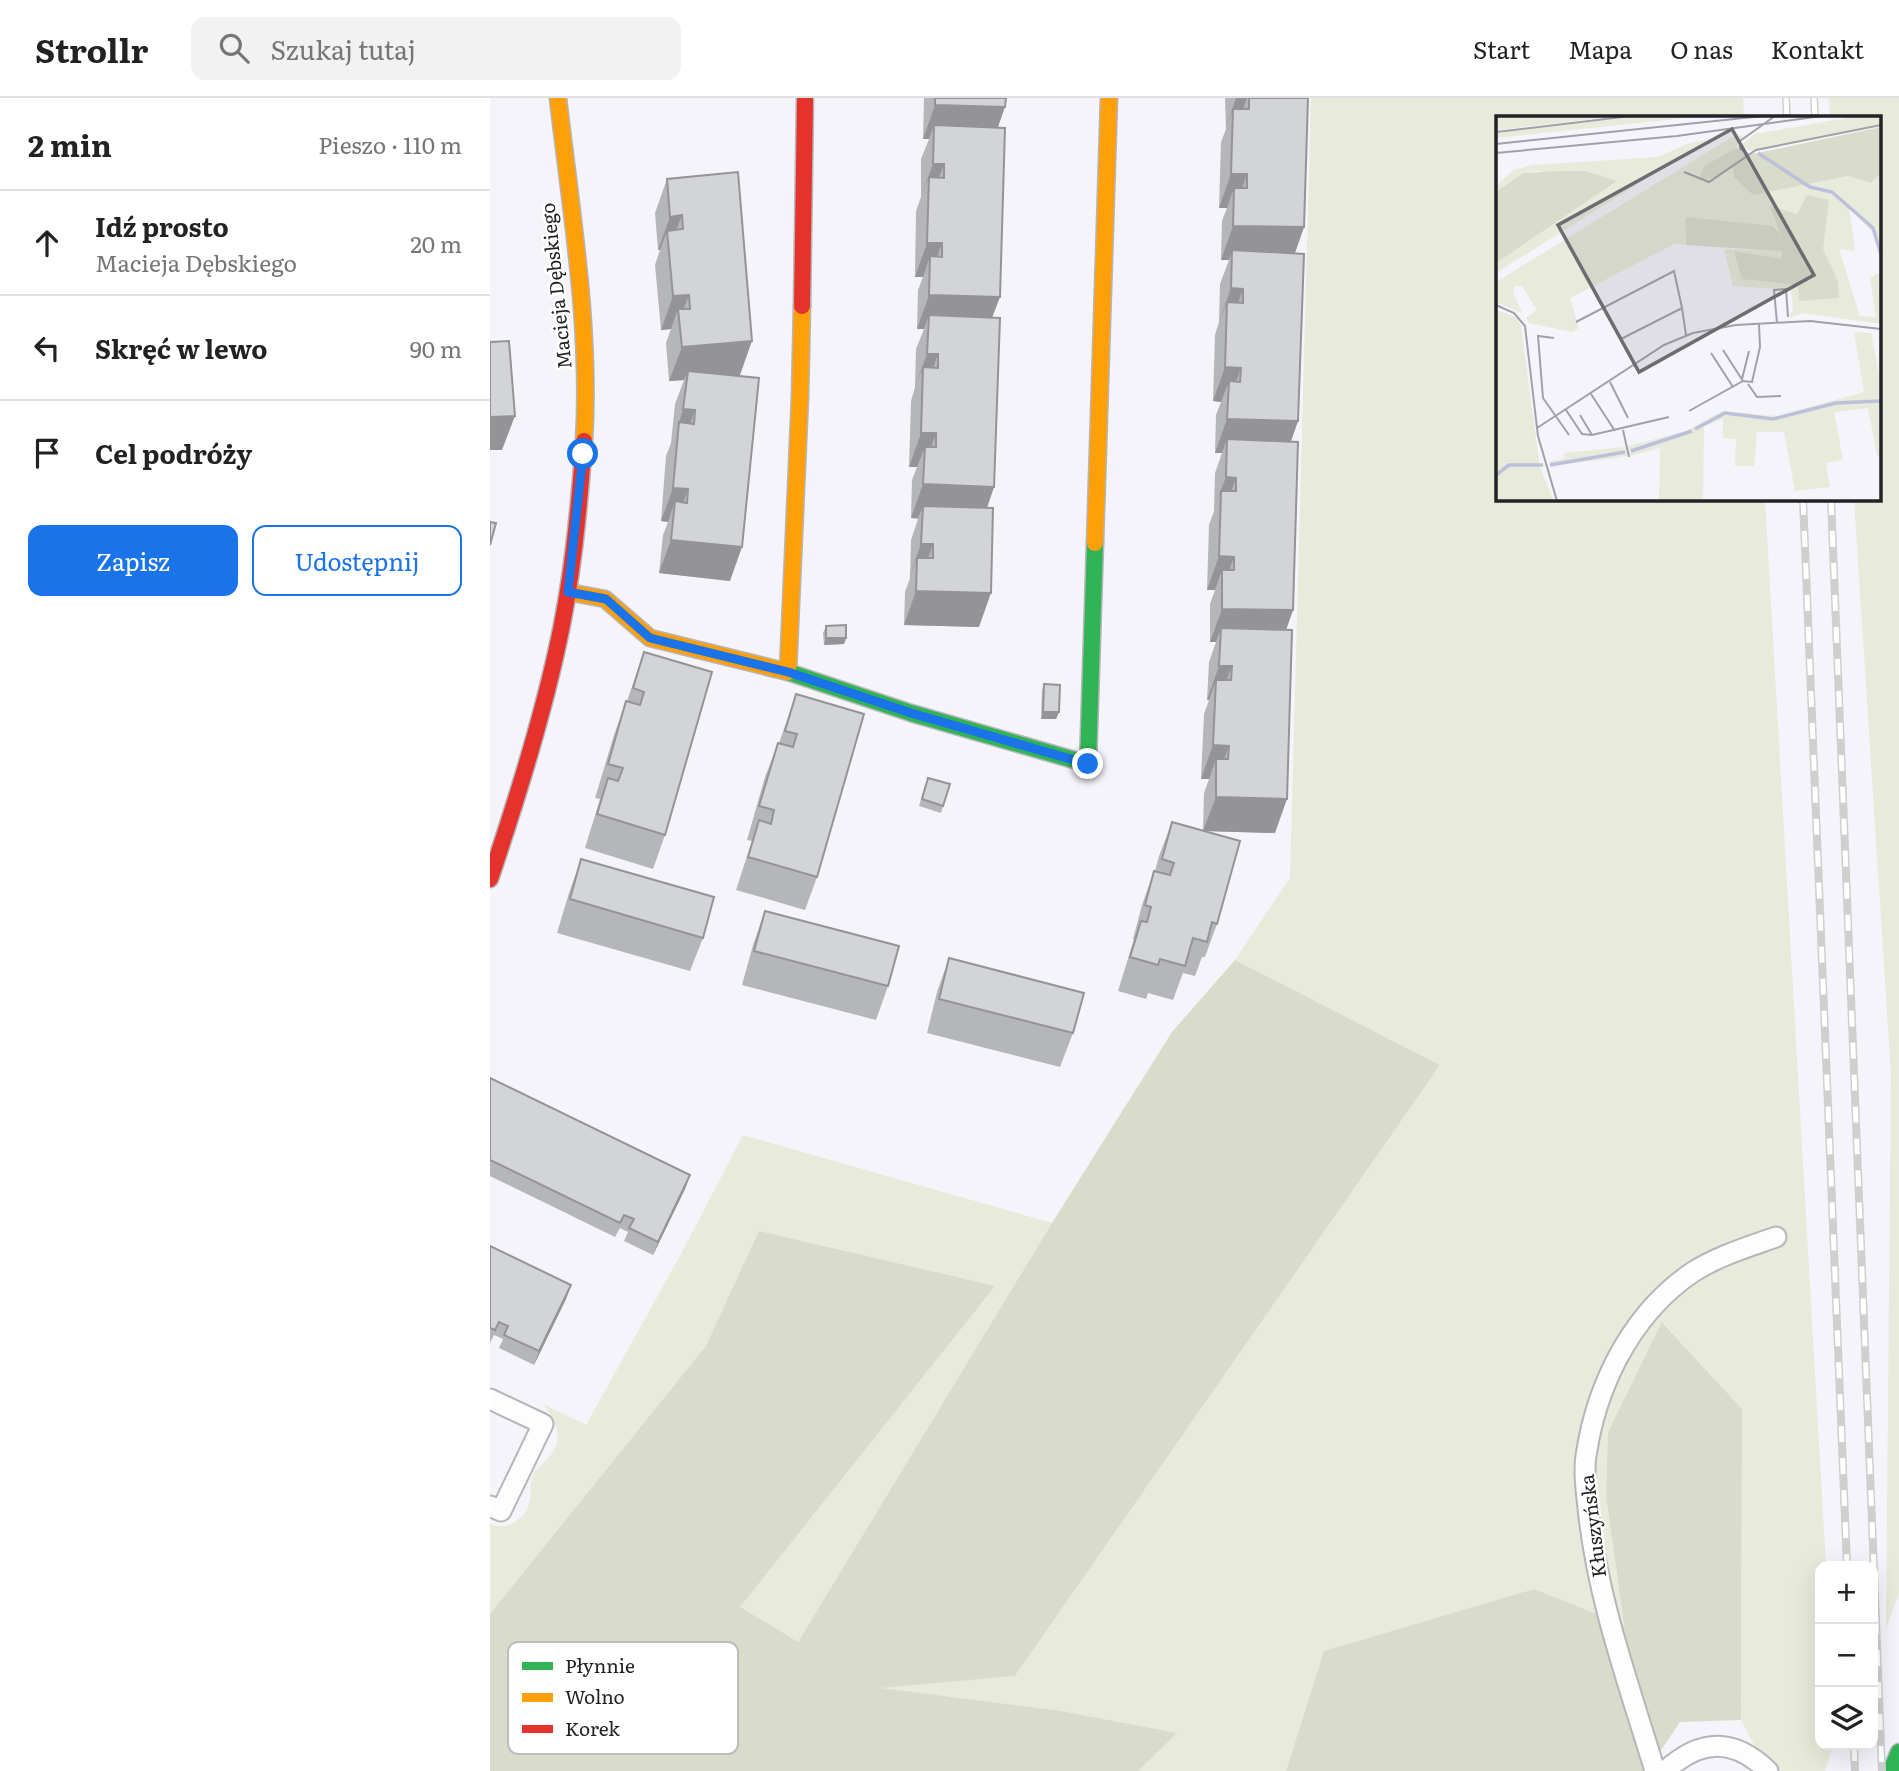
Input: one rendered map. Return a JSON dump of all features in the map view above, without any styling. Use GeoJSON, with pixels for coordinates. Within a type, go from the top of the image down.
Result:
{"type":"FeatureCollection","features":[{"type":"Feature","properties":{"kind":"main road","name":"Macieja Dębskiego"},"geometry":{"type":"LineString","coordinates":[[490,879],[517,796],[552,667],[568,592],[577,523],[587,389],[584,323],[558,98]]}},
{"type":"Feature","properties":{"kind":"main road"},"geometry":{"type":"LineString","coordinates":[[568,592],[606,599],[650,638],[788,672],[911,713],[1088,764],[1109,98]]}},
{"type":"Feature","properties":{"kind":"main road"},"geometry":{"type":"LineString","coordinates":[[788,672],[800,397],[804,100]]}},
{"type":"Feature","properties":{"kind":"main road"},"geometry":{"type":"LineString","coordinates":[[1891,1771],[1899,1752]]}},
{"type":"Feature","properties":{"kind":"lane","name":"Kłuszyńska"},"geometry":{"type":"LineString","coordinates":[[1655,1771],[1602,1596],[1591,1536],[1586,1452],[1603,1386],[1626,1341],[1643,1317],[1665,1294],[1692,1273],[1719,1258],[1776,1237]]}},
{"type":"Feature","properties":{"kind":"lane"},"geometry":{"type":"LineString","coordinates":[[490,1399],[543,1424],[501,1511],[490,1506]]}},
{"type":"Feature","properties":{"kind":"lane"},"geometry":{"type":"LineString","coordinates":[[1665,1771],[1695,1749],[1717,1746],[1736,1748],[1768,1771]]}},
{"type":"Feature","properties":{"kind":"shaded area"},"geometry":{"type":"Polygon","coordinates":[[[1311,98],[1743,98],[1744,116],[1496,116],[1496,500],[1765,500],[1826,1561],[1815,1561],[1815,1750],[1831,1750],[1825,1771],[1768,1771],[1741,1720],[1742,1409],[1663,1322],[1608,1432],[1606,1496],[1624,1626],[1534,1589],[1324,1651],[1286,1771],[490,1771],[490,1524],[503,1526],[521,1518],[531,1497],[533,1475],[555,1447],[558,1433],[553,1418],[543,1404],[586,1425],[681,1254],[743,1135],[1052,1223],[764,1698],[1015,1676],[1440,1065],[1235,960],[1290,878],[1311,98]]]}},
{"type":"Feature","properties":{"kind":"shaded area"},"geometry":{"type":"Polygon","coordinates":[[[1829,98],[1899,98],[1899,1593],[1886,1629],[1891,1074],[1854,500],[1882,500],[1882,116],[1830,116],[1829,98]]]}},
{"type":"Feature","properties":{"kind":"green space"},"geometry":{"type":"Polygon","coordinates":[[[1235,960],[1440,1065],[1015,1676],[881,1688],[1060,1711],[1177,1733],[1138,1771],[490,1771],[490,1614],[706,1346],[759,1231],[995,1286],[740,1607],[798,1642],[1052,1223],[1172,1032],[1235,960]]]}},
{"type":"Feature","properties":{"kind":"green space"},"geometry":{"type":"Polygon","coordinates":[[[1662,1322],[1742,1409],[1741,1720],[1680,1722],[1647,1771],[1286,1771],[1324,1651],[1534,1589],[1624,1625],[1606,1496],[1608,1432],[1662,1322]]]}},
{"type":"Feature","properties":{"kind":"building"},"geometry":{"type":"Polygon","coordinates":[[[935,98],[1006,98],[1005,107],[935,105],[935,98]]]}},
{"type":"Feature","properties":{"kind":"building"},"geometry":{"type":"Polygon","coordinates":[[[1249,98],[1308,98],[1304,227],[1233,226],[1234,188],[1247,188],[1247,174],[1231,174],[1233,109],[1249,109],[1249,98]]]}},
{"type":"Feature","properties":{"kind":"building"},"geometry":{"type":"Polygon","coordinates":[[[934,125],[1005,128],[1000,297],[929,295],[930,256],[942,257],[942,243],[927,243],[929,177],[944,178],[944,164],[933,164],[934,125]]]}},
{"type":"Feature","properties":{"kind":"building"},"geometry":{"type":"Polygon","coordinates":[[[738,172],[752,341],[682,347],[678,309],[690,309],[689,295],[673,296],[667,231],[683,229],[682,215],[670,217],[667,179],[738,172]]]}},
{"type":"Feature","properties":{"kind":"building"},"geometry":{"type":"Polygon","coordinates":[[[1232,250],[1304,254],[1298,421],[1227,419],[1229,381],[1240,382],[1241,368],[1225,367],[1227,302],[1243,303],[1243,289],[1231,288],[1232,250]]]}},
{"type":"Feature","properties":{"kind":"building"},"geometry":{"type":"Polygon","coordinates":[[[929,315],[1000,318],[994,487],[923,484],[925,447],[936,447],[936,433],[921,433],[923,367],[938,368],[938,354],[927,354],[929,315]]]}},
{"type":"Feature","properties":{"kind":"building"},"geometry":{"type":"Polygon","coordinates":[[[509,341],[515,416],[490,417],[490,342],[509,341]]]}},
{"type":"Feature","properties":{"kind":"building"},"geometry":{"type":"Polygon","coordinates":[[[688,371],[759,378],[742,547],[671,540],[675,501],[687,503],[688,489],[673,488],[679,422],[694,424],[695,410],[683,409],[688,371]]]}},
{"type":"Feature","properties":{"kind":"building"},"geometry":{"type":"Polygon","coordinates":[[[1227,439],[1298,442],[1293,610],[1222,609],[1222,570],[1234,570],[1234,557],[1219,556],[1221,491],[1236,491],[1236,478],[1226,477],[1227,439]]]}},
{"type":"Feature","properties":{"kind":"building"},"geometry":{"type":"Polygon","coordinates":[[[923,506],[993,508],[991,593],[916,591],[917,558],[933,558],[933,544],[921,544],[923,506]]]}},
{"type":"Feature","properties":{"kind":"building"},"geometry":{"type":"Polygon","coordinates":[[[490,522],[496,523],[490,545],[490,522]]]}},
{"type":"Feature","properties":{"kind":"building"},"geometry":{"type":"Polygon","coordinates":[[[846,625],[846,638],[826,638],[826,626],[846,625]]]}},
{"type":"Feature","properties":{"kind":"building"},"geometry":{"type":"Polygon","coordinates":[[[1221,628],[1292,630],[1287,799],[1216,797],[1216,759],[1228,759],[1229,746],[1213,745],[1216,680],[1231,680],[1232,666],[1219,666],[1221,628]]]}},
{"type":"Feature","properties":{"kind":"building"},"geometry":{"type":"Polygon","coordinates":[[[644,652],[712,672],[665,835],[597,814],[608,778],[618,781],[623,768],[608,764],[626,701],[640,705],[644,692],[633,688],[644,652]]]}},
{"type":"Feature","properties":{"kind":"building"},"geometry":{"type":"Polygon","coordinates":[[[1044,684],[1060,685],[1059,712],[1043,712],[1044,684]]]}},
{"type":"Feature","properties":{"kind":"building"},"geometry":{"type":"Polygon","coordinates":[[[796,694],[864,714],[817,877],[748,857],[759,820],[771,824],[774,810],[759,806],[778,743],[793,747],[797,734],[785,731],[796,694]]]}},
{"type":"Feature","properties":{"kind":"building"},"geometry":{"type":"Polygon","coordinates":[[[928,778],[950,784],[943,806],[922,799],[928,778]]]}},
{"type":"Feature","properties":{"kind":"building"},"geometry":{"type":"Polygon","coordinates":[[[1172,822],[1240,841],[1217,924],[1212,922],[1207,942],[1193,938],[1185,966],[1160,959],[1158,965],[1130,957],[1141,921],[1147,922],[1151,907],[1145,905],[1154,871],[1170,875],[1174,863],[1162,859],[1172,822]]]}},
{"type":"Feature","properties":{"kind":"building"},"geometry":{"type":"Polygon","coordinates":[[[581,859],[714,897],[703,938],[570,899],[581,859]]]}},
{"type":"Feature","properties":{"kind":"building"},"geometry":{"type":"Polygon","coordinates":[[[765,911],[899,946],[888,986],[754,951],[765,911]]]}},
{"type":"Feature","properties":{"kind":"building"},"geometry":{"type":"Polygon","coordinates":[[[949,958],[1084,993],[1073,1033],[939,999],[949,958]]]}},
{"type":"Feature","properties":{"kind":"building"},"geometry":{"type":"Polygon","coordinates":[[[490,1078],[690,1175],[658,1242],[629,1228],[634,1219],[624,1215],[620,1223],[490,1160],[490,1078]]]}},
{"type":"Feature","properties":{"kind":"building"},"geometry":{"type":"Polygon","coordinates":[[[490,1246],[571,1285],[539,1351],[504,1335],[508,1326],[499,1322],[495,1330],[490,1328],[490,1246]]]}},
{"type":"Feature","properties":{"kind":"railway"},"geometry":{"type":"LineString","coordinates":[[1786,98],[1787,116]]}},
{"type":"Feature","properties":{"kind":"railway"},"geometry":{"type":"LineString","coordinates":[[1814,98],[1815,116]]}},
{"type":"Feature","properties":{"kind":"railway"},"geometry":{"type":"LineString","coordinates":[[1803,500],[1847,1561]]}},
{"type":"Feature","properties":{"kind":"railway"},"geometry":{"type":"LineString","coordinates":[[1831,500],[1882,1771]]}},
{"type":"Feature","properties":{"kind":"railway"},"geometry":{"type":"LineString","coordinates":[[1854,1750],[1855,1771]]}},
{"type":"Feature","properties":{"kind":"traffic: fast"},"geometry":{"type":"LineString","coordinates":[[788,672],[911,713],[1088,764],[1095,543]]}},
{"type":"Feature","properties":{"kind":"traffic: fast"},"geometry":{"type":"LineString","coordinates":[[1891,1771],[1899,1752]]}},
{"type":"Feature","properties":{"kind":"traffic: slow"},"geometry":{"type":"LineString","coordinates":[[558,98],[582,312],[585,355],[584,441]]}},
{"type":"Feature","properties":{"kind":"traffic: slow"},"geometry":{"type":"LineString","coordinates":[[1095,543],[1109,98]]}},
{"type":"Feature","properties":{"kind":"traffic: slow"},"geometry":{"type":"LineString","coordinates":[[568,592],[605,599],[650,638],[788,672],[802,306]]}},
{"type":"Feature","properties":{"kind":"traffic: jam"},"geometry":{"type":"LineString","coordinates":[[802,306],[805,100]]}},
{"type":"Feature","properties":{"kind":"traffic: jam"},"geometry":{"type":"LineString","coordinates":[[490,879],[534,738],[562,627],[574,547],[584,441]]}},
{"type":"Feature","properties":{"kind":"route"},"geometry":{"type":"LineString","coordinates":[[583,454],[568,592],[606,599],[650,638],[788,672],[911,713],[1088,764]]}}]}
